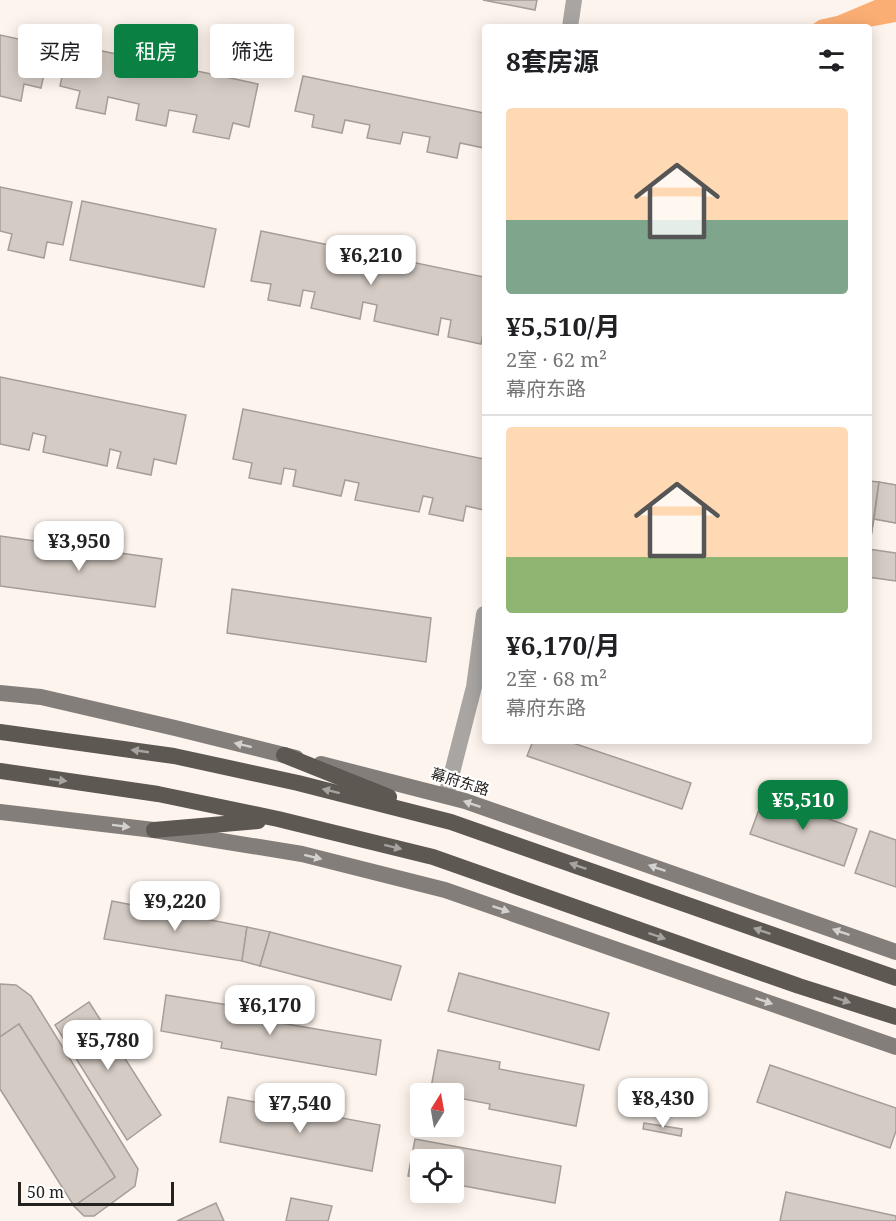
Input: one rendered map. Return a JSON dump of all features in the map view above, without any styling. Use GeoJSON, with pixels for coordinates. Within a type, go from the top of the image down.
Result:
{"type":"FeatureCollection","features":[{"type":"Feature","properties":{"kind":"highway"},"geometry":{"type":"LineString","coordinates":[[0,732],[174,756],[298,783],[451,822]]}},
{"type":"Feature","properties":{"kind":"highway"},"geometry":{"type":"LineString","coordinates":[[284,755],[451,822],[896,978]]}},
{"type":"Feature","properties":{"kind":"highway"},"geometry":{"type":"LineString","coordinates":[[0,771],[158,794],[278,819],[433,857],[799,986],[896,1017]]}},
{"type":"Feature","properties":{"kind":"highway"},"geometry":{"type":"LineString","coordinates":[[154,830],[278,819]]}},
{"type":"Feature","properties":{"kind":"main road","name":"幕府东路"},"geometry":{"type":"LineString","coordinates":[[0,693],[41,697],[446,796],[896,952]]}},
{"type":"Feature","properties":{"kind":"main road"},"geometry":{"type":"LineString","coordinates":[[0,812],[154,830],[302,854],[446,890],[896,1047]]}},
{"type":"Feature","properties":{"kind":"street"},"geometry":{"type":"LineString","coordinates":[[570,24],[574,0]]}},
{"type":"Feature","properties":{"kind":"street"},"geometry":{"type":"LineString","coordinates":[[446,796],[474,687],[482,629]]}},
{"type":"Feature","properties":{"kind":"shaded area"},"geometry":{"type":"Polygon","coordinates":[[[875,0],[896,0],[896,22],[872,26],[872,24],[813,24],[819,20],[837,16],[875,0]]]}},
{"type":"Feature","properties":{"kind":"building"},"geometry":{"type":"Polygon","coordinates":[[[483,0],[537,0],[535,10],[483,0]]]}},
{"type":"Feature","properties":{"kind":"building"},"geometry":{"type":"Polygon","coordinates":[[[0,35],[18,39],[18,78],[43,78],[41,88],[24,84],[21,101],[0,96],[0,35]]]}},
{"type":"Feature","properties":{"kind":"building"},"geometry":{"type":"Polygon","coordinates":[[[102,51],[114,54],[114,78],[198,78],[198,71],[210,74],[210,78],[230,78],[258,84],[249,127],[233,123],[229,139],[193,132],[197,115],[169,110],[166,126],[136,120],[139,104],[108,97],[105,114],[76,108],[80,91],[60,86],[62,78],[102,78],[102,51]]]}},
{"type":"Feature","properties":{"kind":"building"},"geometry":{"type":"Polygon","coordinates":[[[303,76],[482,113],[482,148],[460,143],[457,158],[427,152],[430,137],[403,132],[400,144],[367,138],[370,125],[345,120],[342,133],[312,127],[314,115],[295,111],[303,76]]]}},
{"type":"Feature","properties":{"kind":"building"},"geometry":{"type":"Polygon","coordinates":[[[0,187],[72,202],[63,245],[47,242],[44,258],[8,250],[12,234],[0,231],[0,187]]]}},
{"type":"Feature","properties":{"kind":"building"},"geometry":{"type":"Polygon","coordinates":[[[82,201],[216,229],[204,287],[70,260],[82,201]]]}},
{"type":"Feature","properties":{"kind":"building"},"geometry":{"type":"Polygon","coordinates":[[[261,231],[482,277],[481,344],[448,337],[451,320],[441,318],[438,335],[374,321],[377,305],[363,302],[360,319],[311,308],[315,292],[303,290],[300,306],[268,300],[271,284],[251,281],[261,231]]]}},
{"type":"Feature","properties":{"kind":"building"},"geometry":{"type":"Polygon","coordinates":[[[0,377],[186,415],[176,464],[154,459],[151,475],[117,468],[121,452],[110,449],[107,466],[43,452],[46,436],[33,433],[29,450],[0,444],[0,377]]]}},
{"type":"Feature","properties":{"kind":"building"},"geometry":{"type":"Polygon","coordinates":[[[243,409],[482,459],[482,510],[466,506],[463,521],[429,514],[433,498],[423,496],[419,512],[355,500],[359,483],[345,480],[341,496],[293,486],[296,470],[284,468],[281,484],[249,478],[252,463],[233,459],[243,409]]]}},
{"type":"Feature","properties":{"kind":"building"},"geometry":{"type":"Polygon","coordinates":[[[872,481],[879,482],[872,529],[872,481]]]}},
{"type":"Feature","properties":{"kind":"building"},"geometry":{"type":"Polygon","coordinates":[[[872,482],[896,485],[896,523],[874,519],[872,531],[872,482]]]}},
{"type":"Feature","properties":{"kind":"building"},"geometry":{"type":"Polygon","coordinates":[[[879,482],[896,485],[896,523],[874,519],[879,482]]]}},
{"type":"Feature","properties":{"kind":"building"},"geometry":{"type":"Polygon","coordinates":[[[0,536],[162,559],[155,607],[0,586],[0,536]]]}},
{"type":"Feature","properties":{"kind":"building"},"geometry":{"type":"Polygon","coordinates":[[[872,550],[896,553],[896,581],[872,578],[872,550]]]}},
{"type":"Feature","properties":{"kind":"building"},"geometry":{"type":"Polygon","coordinates":[[[232,589],[431,618],[426,662],[227,633],[232,589]]]}},
{"type":"Feature","properties":{"kind":"building"},"geometry":{"type":"Polygon","coordinates":[[[532,744],[576,744],[691,783],[682,809],[527,756],[532,744]]]}},
{"type":"Feature","properties":{"kind":"building"},"geometry":{"type":"Polygon","coordinates":[[[764,796],[857,829],[844,866],[750,834],[764,796]]]}},
{"type":"Feature","properties":{"kind":"building"},"geometry":{"type":"Polygon","coordinates":[[[870,831],[896,840],[896,887],[855,873],[870,831]]]}},
{"type":"Feature","properties":{"kind":"building"},"geometry":{"type":"Polygon","coordinates":[[[112,901],[247,927],[242,961],[104,939],[112,901]]]}},
{"type":"Feature","properties":{"kind":"building"},"geometry":{"type":"Polygon","coordinates":[[[247,927],[270,932],[260,966],[242,961],[247,927]]]}},
{"type":"Feature","properties":{"kind":"building"},"geometry":{"type":"Polygon","coordinates":[[[270,932],[401,966],[391,1000],[260,966],[270,932]]]}},
{"type":"Feature","properties":{"kind":"building"},"geometry":{"type":"Polygon","coordinates":[[[459,973],[609,1013],[599,1050],[448,1011],[459,973]]]}},
{"type":"Feature","properties":{"kind":"building"},"geometry":{"type":"Polygon","coordinates":[[[0,984],[16,985],[31,996],[138,1169],[135,1186],[94,1216],[84,1216],[74,1206],[115,1177],[19,1024],[0,1037],[0,984]]]}},
{"type":"Feature","properties":{"kind":"building"},"geometry":{"type":"Polygon","coordinates":[[[166,995],[234,1006],[233,1015],[381,1040],[376,1075],[221,1048],[222,1042],[161,1031],[166,995]]]}},
{"type":"Feature","properties":{"kind":"building"},"geometry":{"type":"Polygon","coordinates":[[[89,1002],[161,1115],[127,1140],[55,1025],[89,1002]]]}},
{"type":"Feature","properties":{"kind":"building"},"geometry":{"type":"Polygon","coordinates":[[[19,1024],[115,1177],[74,1206],[0,1089],[0,1037],[19,1024]]]}},
{"type":"Feature","properties":{"kind":"building"},"geometry":{"type":"Polygon","coordinates":[[[438,1050],[500,1062],[499,1069],[584,1085],[576,1126],[489,1109],[490,1104],[464,1099],[464,1083],[432,1083],[438,1050]]]}},
{"type":"Feature","properties":{"kind":"building"},"geometry":{"type":"Polygon","coordinates":[[[770,1065],[896,1108],[896,1131],[890,1148],[757,1102],[770,1065]]]}},
{"type":"Feature","properties":{"kind":"building"},"geometry":{"type":"Polygon","coordinates":[[[228,1097],[380,1125],[372,1171],[220,1142],[228,1097]]]}},
{"type":"Feature","properties":{"kind":"building"},"geometry":{"type":"Polygon","coordinates":[[[644,1123],[682,1129],[681,1136],[643,1129],[644,1123]]]}},
{"type":"Feature","properties":{"kind":"building"},"geometry":{"type":"Polygon","coordinates":[[[415,1139],[561,1166],[555,1203],[464,1186],[464,1149],[413,1149],[415,1139]]]}},
{"type":"Feature","properties":{"kind":"building"},"geometry":{"type":"Polygon","coordinates":[[[786,1192],[896,1216],[896,1221],[780,1221],[786,1192]]]}},
{"type":"Feature","properties":{"kind":"building"},"geometry":{"type":"Polygon","coordinates":[[[291,1198],[332,1206],[328,1221],[286,1221],[291,1198]]]}},
{"type":"Feature","properties":{"kind":"building"},"geometry":{"type":"Polygon","coordinates":[[[216,1203],[224,1221],[177,1221],[216,1203]]]}}]}
